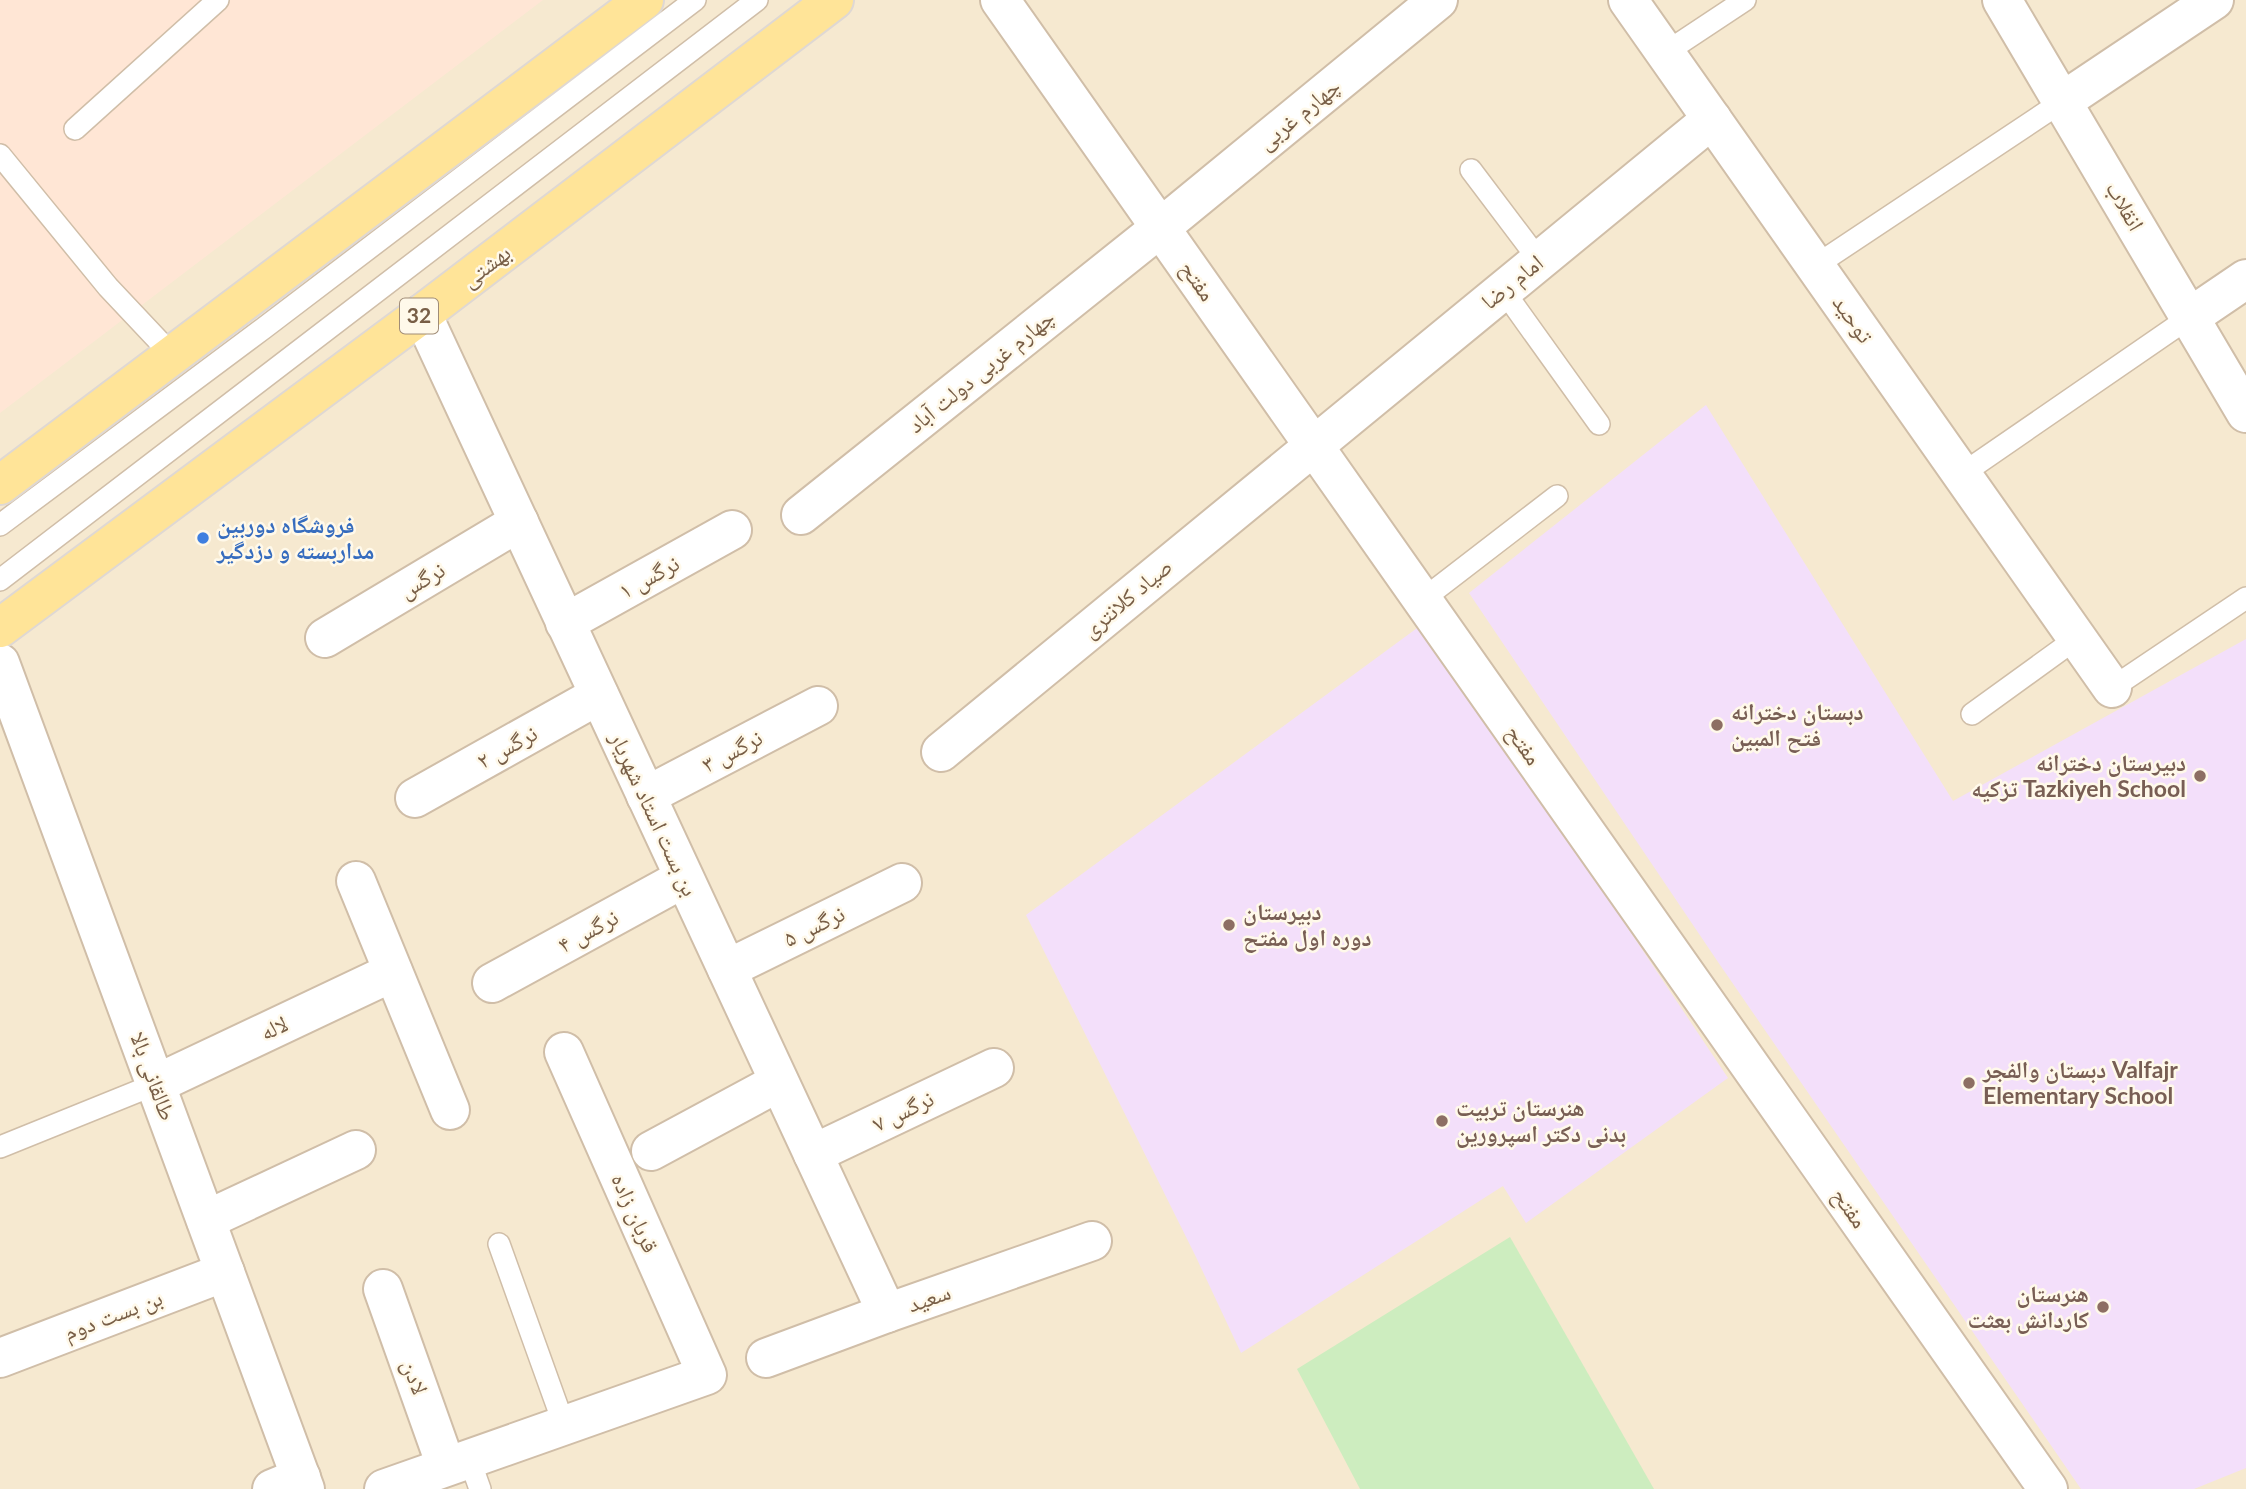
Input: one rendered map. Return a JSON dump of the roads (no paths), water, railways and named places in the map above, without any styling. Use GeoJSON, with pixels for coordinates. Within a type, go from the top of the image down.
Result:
{"type":"FeatureCollection","features":[{"type":"Feature","properties":{"kind":"main road"},"geometry":{"type":"LineString","coordinates":[[0,485],[643,0]]}},
{"type":"Feature","properties":{"kind":"main road","name":"بهشتی"},"geometry":{"type":"LineString","coordinates":[[0,628],[422,314],[834,0]]}},
{"type":"Feature","properties":{"kind":"street","name":"مفتح"},"geometry":{"type":"LineString","coordinates":[[1000,0],[2048,1489]]}},
{"type":"Feature","properties":{"kind":"street","name":"چهارم غربی"},"geometry":{"type":"LineString","coordinates":[[1160,228],[1438,0]]}},
{"type":"Feature","properties":{"kind":"street","name":"توحید"},"geometry":{"type":"LineString","coordinates":[[1628,0],[2112,688]]}},
{"type":"Feature","properties":{"kind":"street","name":"انقلاب"},"geometry":{"type":"LineString","coordinates":[[2002,0],[2246,413]]}},
{"type":"Feature","properties":{"kind":"street"},"geometry":{"type":"LineString","coordinates":[[2063,101],[2214,0]]}},
{"type":"Feature","properties":{"kind":"street","name":"امام رضا"},"geometry":{"type":"LineString","coordinates":[[1313,445],[1712,119]]}},
{"type":"Feature","properties":{"kind":"street","name":"چهارم غربی دولت آباد"},"geometry":{"type":"LineString","coordinates":[[801,515],[1160,228]]}},
{"type":"Feature","properties":{"kind":"street"},"geometry":{"type":"LineString","coordinates":[[2190,317],[2246,279]]}},
{"type":"Feature","properties":{"kind":"street","name":"بن بست استاد شهریار"},"geometry":{"type":"LineString","coordinates":[[422,314],[887,1313]]}},
{"type":"Feature","properties":{"kind":"street","name":"صیاد کلانتری"},"geometry":{"type":"LineString","coordinates":[[941,752],[1313,445]]}},
{"type":"Feature","properties":{"kind":"street","name":"نرگس"},"geometry":{"type":"LineString","coordinates":[[325,638],[519,523]]}},
{"type":"Feature","properties":{"kind":"street","name":"نرگس ۱"},"geometry":{"type":"LineString","coordinates":[[565,623],[732,530]]}},
{"type":"Feature","properties":{"kind":"street","name":"طالقانی بالا"},"geometry":{"type":"LineString","coordinates":[[0,663],[225,1272],[293,1485]]}},
{"type":"Feature","properties":{"kind":"street","name":"نرگس ۲"},"geometry":{"type":"LineString","coordinates":[[415,799],[599,695]]}},
{"type":"Feature","properties":{"kind":"street","name":"نرگس ۳"},"geometry":{"type":"LineString","coordinates":[[646,796],[818,706]]}},
{"type":"Feature","properties":{"kind":"street","name":"نرگس ۴"},"geometry":{"type":"LineString","coordinates":[[492,983],[684,878]]}},
{"type":"Feature","properties":{"kind":"street"},"geometry":{"type":"LineString","coordinates":[[356,881],[450,1110]]}},
{"type":"Feature","properties":{"kind":"street","name":"نرگس ۵"},"geometry":{"type":"LineString","coordinates":[[727,969],[901,883]]}},
{"type":"Feature","properties":{"kind":"street","name":"لاله"},"geometry":{"type":"LineString","coordinates":[[156,1084],[393,972]]}},
{"type":"Feature","properties":{"kind":"street","name":"قربان زاده"},"geometry":{"type":"LineString","coordinates":[[564,1052],[707,1375],[564,1425]]}},
{"type":"Feature","properties":{"kind":"street","name":"نرگس ۷"},"geometry":{"type":"LineString","coordinates":[[813,1154],[994,1068]]}},
{"type":"Feature","properties":{"kind":"street"},"geometry":{"type":"LineString","coordinates":[[651,1152],[779,1082]]}},
{"type":"Feature","properties":{"kind":"street"},"geometry":{"type":"LineString","coordinates":[[206,1220],[356,1150]]}},
{"type":"Feature","properties":{"kind":"street","name":"سعید"},"geometry":{"type":"LineString","coordinates":[[766,1358],[1092,1241]]}},
{"type":"Feature","properties":{"kind":"street","name":"بن بست دوم"},"geometry":{"type":"LineString","coordinates":[[0,1358],[225,1272]]}},
{"type":"Feature","properties":{"kind":"street","name":"لادن"},"geometry":{"type":"LineString","coordinates":[[383,1289],[465,1471]]}},
{"type":"Feature","properties":{"kind":"street"},"geometry":{"type":"LineString","coordinates":[[384,1489],[465,1471],[564,1425]]}},
{"type":"Feature","properties":{"kind":"lane"},"geometry":{"type":"LineString","coordinates":[[75,130],[218,0]]}},
{"type":"Feature","properties":{"kind":"lane"},"geometry":{"type":"LineString","coordinates":[[0,526],[695,0]]}},
{"type":"Feature","properties":{"kind":"lane"},"geometry":{"type":"LineString","coordinates":[[0,580],[757,0]]}},
{"type":"Feature","properties":{"kind":"lane"},"geometry":{"type":"LineString","coordinates":[[1665,53],[1745,0]]}},
{"type":"Feature","properties":{"kind":"lane"},"geometry":{"type":"LineString","coordinates":[[1815,266],[2063,101]]}},
{"type":"Feature","properties":{"kind":"lane"},"geometry":{"type":"LineString","coordinates":[[0,155],[108,287],[173,356]]}},
{"type":"Feature","properties":{"kind":"lane"},"geometry":{"type":"LineString","coordinates":[[1471,170],[1539,260]]}},
{"type":"Feature","properties":{"kind":"lane"},"geometry":{"type":"LineString","coordinates":[[1503,289],[1599,424]]}},
{"type":"Feature","properties":{"kind":"lane"},"geometry":{"type":"LineString","coordinates":[[1962,474],[2190,317]]}},
{"type":"Feature","properties":{"kind":"lane"},"geometry":{"type":"LineString","coordinates":[[1422,600],[1557,496]]}},
{"type":"Feature","properties":{"kind":"lane"},"geometry":{"type":"LineString","coordinates":[[2112,688],[2246,597]]}},
{"type":"Feature","properties":{"kind":"lane"},"geometry":{"type":"LineString","coordinates":[[1972,714],[2077,638]]}},
{"type":"Feature","properties":{"kind":"lane"},"geometry":{"type":"LineString","coordinates":[[0,1147],[156,1084]]}},
{"type":"Feature","properties":{"kind":"lane"},"geometry":{"type":"LineString","coordinates":[[499,1244],[564,1425]]}},
{"type":"Feature","properties":{"kind":"place","name":"فروشگاه دوربین مداربسته و دزدگیر"},"geometry":{"type":"Point","coordinates":[203,538]}},
{"type":"Feature","properties":{"kind":"place","name":"دبستان دخترانه فتح المبین"},"geometry":{"type":"Point","coordinates":[1717,725]}},
{"type":"Feature","properties":{"kind":"place","name":"دبیرستان دخترانه تزكيه Tazkiyeh School"},"geometry":{"type":"Point","coordinates":[2200,776]}},
{"type":"Feature","properties":{"kind":"place","name":"دبیرستان دوره اول مفتح"},"geometry":{"type":"Point","coordinates":[1229,925]}},
{"type":"Feature","properties":{"kind":"place","name":"دبستان والفجر Valfajr Elementary School"},"geometry":{"type":"Point","coordinates":[1969,1083]}},
{"type":"Feature","properties":{"kind":"place","name":"هنرستان تربیت بدنی دکتر اسپرورین"},"geometry":{"type":"Point","coordinates":[1442,1121]}},
{"type":"Feature","properties":{"kind":"place","name":"هنرستان کاردانش بعثت"},"geometry":{"type":"Point","coordinates":[2103,1307]}}]}
